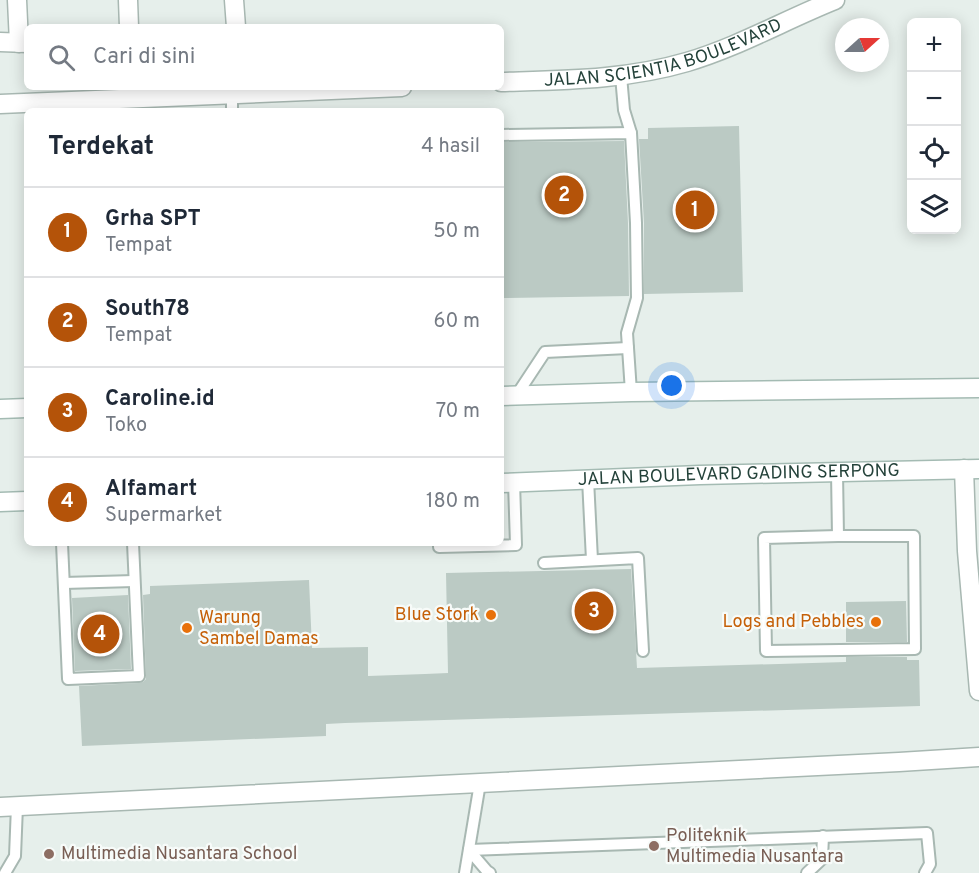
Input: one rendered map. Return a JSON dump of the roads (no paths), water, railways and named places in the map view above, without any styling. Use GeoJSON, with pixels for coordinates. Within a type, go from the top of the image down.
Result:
{"type":"FeatureCollection","features":[{"type":"Feature","properties":{"kind":"street"},"geometry":{"type":"LineString","coordinates":[[0,42],[23,43],[17,0]]}},
{"type":"Feature","properties":{"kind":"street"},"geometry":{"type":"LineString","coordinates":[[128,0],[129,24]]}},
{"type":"Feature","properties":{"kind":"street"},"geometry":{"type":"LineString","coordinates":[[234,0],[236,24]]}},
{"type":"Feature","properties":{"kind":"street","name":"JALAN SCIENTIA BOULEVARD"},"geometry":{"type":"LineString","coordinates":[[504,82],[621,76],[656,70],[704,56],[759,34],[827,2]]}},
{"type":"Feature","properties":{"kind":"street"},"geometry":{"type":"LineString","coordinates":[[0,104],[232,103],[370,90]]}},
{"type":"Feature","properties":{"kind":"street"},"geometry":{"type":"LineString","coordinates":[[508,396],[632,392],[979,388]]}},
{"type":"Feature","properties":{"kind":"street"},"geometry":{"type":"LineString","coordinates":[[0,409],[24,408]]}},
{"type":"Feature","properties":{"kind":"street"},"geometry":{"type":"LineString","coordinates":[[972,469],[967,551],[979,691]]}},
{"type":"Feature","properties":{"kind":"street","name":"JALAN BOULEVARD GADING SERPONG"},"geometry":{"type":"LineString","coordinates":[[507,483],[972,469]]}},
{"type":"Feature","properties":{"kind":"street"},"geometry":{"type":"LineString","coordinates":[[0,502],[24,501]]}},
{"type":"Feature","properties":{"kind":"street"},"geometry":{"type":"LineString","coordinates":[[9,807],[979,757]]}},
{"type":"Feature","properties":{"kind":"lane"},"geometry":{"type":"LineString","coordinates":[[621,76],[624,110],[631,133],[636,223],[637,298],[627,333],[632,392]]}},
{"type":"Feature","properties":{"kind":"lane"},"geometry":{"type":"LineString","coordinates":[[504,135],[631,133]]}},
{"type":"Feature","properties":{"kind":"lane"},"geometry":{"type":"LineString","coordinates":[[508,396],[545,352],[628,348]]}},
{"type":"Feature","properties":{"kind":"lane"},"geometry":{"type":"LineString","coordinates":[[837,472],[838,536]]}},
{"type":"Feature","properties":{"kind":"lane"},"geometry":{"type":"LineString","coordinates":[[588,480],[592,560]]}},
{"type":"Feature","properties":{"kind":"lane"},"geometry":{"type":"LineString","coordinates":[[504,545],[516,545],[507,483]]}},
{"type":"Feature","properties":{"kind":"lane"},"geometry":{"type":"LineString","coordinates":[[838,536],[914,536],[915,649],[766,651],[764,538],[838,536]]}},
{"type":"Feature","properties":{"kind":"lane"},"geometry":{"type":"LineString","coordinates":[[62,546],[68,679],[139,676],[133,546]]}},
{"type":"Feature","properties":{"kind":"lane"},"geometry":{"type":"LineString","coordinates":[[439,546],[478,546]]}},
{"type":"Feature","properties":{"kind":"lane"},"geometry":{"type":"LineString","coordinates":[[544,563],[638,558],[643,651]]}},
{"type":"Feature","properties":{"kind":"lane"},"geometry":{"type":"LineString","coordinates":[[64,583],[134,581]]}},
{"type":"Feature","properties":{"kind":"lane"},"geometry":{"type":"LineString","coordinates":[[465,873],[480,783]]}},
{"type":"Feature","properties":{"kind":"lane"},"geometry":{"type":"LineString","coordinates":[[5,873],[15,856],[9,807]]}},
{"type":"Feature","properties":{"kind":"lane"},"geometry":{"type":"LineString","coordinates":[[469,850],[927,833],[930,864],[925,873]]}},
{"type":"Feature","properties":{"kind":"lane"},"geometry":{"type":"LineString","coordinates":[[807,873],[822,859],[822,836]]}},
{"type":"Feature","properties":{"kind":"lane"},"geometry":{"type":"LineString","coordinates":[[469,850],[490,873]]}},
{"type":"Feature","properties":{"kind":"place","name":"South78"},"geometry":{"type":"Point","coordinates":[564,195]}},
{"type":"Feature","properties":{"kind":"place","name":"Grha SPT"},"geometry":{"type":"Point","coordinates":[695,210]}},
{"type":"Feature","properties":{"kind":"place","name":"Caroline.id"},"geometry":{"type":"Point","coordinates":[594,611]}},
{"type":"Feature","properties":{"kind":"place","name":"Blue Stork"},"geometry":{"type":"Point","coordinates":[491,615]}},
{"type":"Feature","properties":{"kind":"place","name":"Logs and Pebbles"},"geometry":{"type":"Point","coordinates":[876,622]}},
{"type":"Feature","properties":{"kind":"place","name":"Warung Sambel Damas"},"geometry":{"type":"Point","coordinates":[187,628]}},
{"type":"Feature","properties":{"kind":"place","name":"Alfamart"},"geometry":{"type":"Point","coordinates":[100,634]}},
{"type":"Feature","properties":{"kind":"place","name":"Politeknik Multimedia Nusantara"},"geometry":{"type":"Point","coordinates":[654,846]}},
{"type":"Feature","properties":{"kind":"place","name":"Multimedia Nusantara School"},"geometry":{"type":"Point","coordinates":[49,854]}}]}
